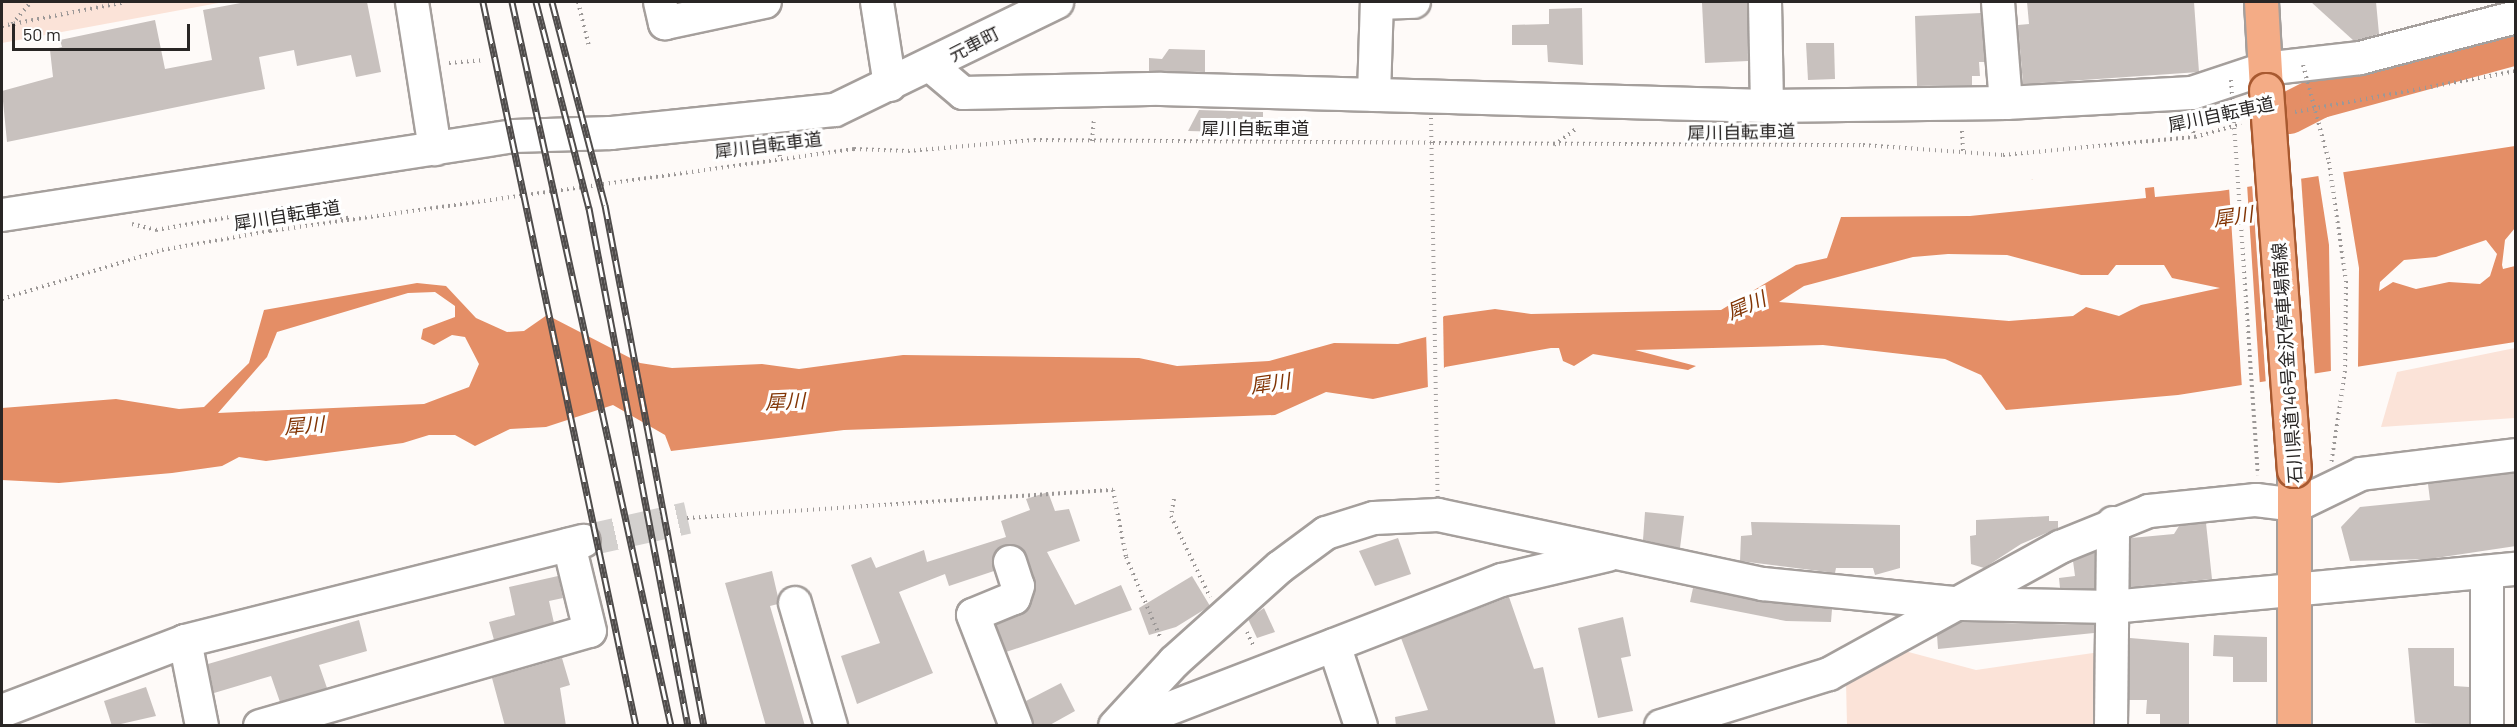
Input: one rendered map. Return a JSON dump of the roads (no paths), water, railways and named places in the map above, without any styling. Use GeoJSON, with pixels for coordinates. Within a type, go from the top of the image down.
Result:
{"type":"FeatureCollection","features":[{"type":"Feature","properties":{"kind":"main road","name":"石川県道146号金沢停車場南線"},"geometry":{"type":"LineString","coordinates":[[2261,2],[2297,505],[2294,726]]}},
{"type":"Feature","properties":{"kind":"street"},"geometry":{"type":"LineString","coordinates":[[412,2],[424,65],[435,149]]}},
{"type":"Feature","properties":{"kind":"street"},"geometry":{"type":"LineString","coordinates":[[663,12],[765,2]]}},
{"type":"Feature","properties":{"kind":"street"},"geometry":{"type":"LineString","coordinates":[[877,2],[890,85]]}},
{"type":"Feature","properties":{"kind":"street","name":"元車町"},"geometry":{"type":"LineString","coordinates":[[2,215],[514,136],[611,133],[836,110],[931,66],[1057,2]]}},
{"type":"Feature","properties":{"kind":"street"},"geometry":{"type":"LineString","coordinates":[[1374,95],[1377,2],[1414,2]]}},
{"type":"Feature","properties":{"kind":"street"},"geometry":{"type":"LineString","coordinates":[[1765,2],[1767,106]]}},
{"type":"Feature","properties":{"kind":"street"},"geometry":{"type":"LineString","coordinates":[[1998,2],[2006,103]]}},
{"type":"Feature","properties":{"kind":"street"},"geometry":{"type":"LineString","coordinates":[[931,66],[963,93],[1161,89],[1767,106],[2006,103],[2192,93],[2231,80],[2265,79],[2303,65],[2360,58],[2516,16]]}},
{"type":"Feature","properties":{"kind":"street"},"geometry":{"type":"LineString","coordinates":[[1660,726],[1829,674],[1963,604],[2060,547],[2113,523],[2148,511],[2256,500],[2297,505],[2361,474],[2516,455]]}},
{"type":"Feature","properties":{"kind":"street"},"geometry":{"type":"LineString","coordinates":[[1115,726],[1174,662],[1326,533],[1374,519],[1438,515],[1763,584],[1963,604],[2112,607],[2295,594],[2501,571],[2487,726]]}},
{"type":"Feature","properties":{"kind":"street"},"geometry":{"type":"LineString","coordinates":[[2111,726],[2113,523]]}},
{"type":"Feature","properties":{"kind":"street"},"geometry":{"type":"LineString","coordinates":[[2,711],[185,641],[576,543],[590,631],[260,726]]}},
{"type":"Feature","properties":{"kind":"street"},"geometry":{"type":"LineString","coordinates":[[1124,726],[1502,580],[1618,553]]}},
{"type":"Feature","properties":{"kind":"street"},"geometry":{"type":"LineString","coordinates":[[1010,562],[1018,586],[1014,598],[973,615],[1016,726]]}},
{"type":"Feature","properties":{"kind":"street"},"geometry":{"type":"LineString","coordinates":[[795,603],[831,726]]}},
{"type":"Feature","properties":{"kind":"street"},"geometry":{"type":"LineString","coordinates":[[185,641],[202,726]]}},
{"type":"Feature","properties":{"kind":"street"},"geometry":{"type":"LineString","coordinates":[[1334,645],[1361,726]]}},
{"type":"Feature","properties":{"kind":"water"},"geometry":{"type":"Polygon","coordinates":[[[2515,146],[2515,228],[2505,240],[2502,265],[2503,269],[2515,266],[2515,342],[2178,395],[2006,410],[1981,375],[1945,359],[1823,345],[1635,350],[1696,366],[1688,370],[1593,354],[1574,366],[1563,361],[1559,348],[1551,348],[1445,367],[1428,387],[1373,399],[1326,392],[1275,415],[844,430],[671,451],[665,435],[613,405],[546,427],[510,429],[475,446],[455,435],[429,435],[403,443],[266,461],[239,457],[222,466],[172,473],[59,483],[2,480],[2,408],[116,399],[179,409],[204,407],[249,363],[264,310],[417,283],[446,286],[476,318],[507,332],[524,331],[547,315],[640,363],[672,368],[762,364],[799,369],[903,355],[1139,358],[1177,366],[1269,361],[1334,343],[1398,344],[1426,337],[1444,316],[1495,309],[1531,314],[1721,310],[1796,265],[1827,258],[1841,217],[1970,216],[2146,198],[2145,188],[2154,187],[2155,197],[2220,191],[2515,146]],[[2486,240],[2436,257],[2404,260],[2380,282],[2379,291],[2393,282],[2416,289],[2449,282],[2480,284],[2490,276],[2497,254],[2486,240]],[[1948,254],[1913,257],[1804,286],[1779,302],[2009,321],[2073,316],[2086,307],[2119,316],[2141,305],[2220,288],[2172,278],[2164,265],[2116,265],[2108,275],[2081,275],[2007,255],[1948,254]],[[435,292],[408,293],[277,332],[267,357],[218,413],[424,404],[469,387],[479,364],[465,337],[452,335],[434,345],[421,339],[423,329],[455,317],[455,306],[435,292]]]}},
{"type":"Feature","properties":{"kind":"waterway","name":"犀川"},"geometry":{"type":"LineString","coordinates":[[2289,113],[2321,97],[2516,44]]}},
{"type":"Feature","properties":{"kind":"tunnel"},"geometry":{"type":"LineString","coordinates":[[584,541],[687,518]]}},
{"type":"Feature","properties":{"kind":"railway"},"geometry":{"type":"LineString","coordinates":[[483,2],[636,726]]}},
{"type":"Feature","properties":{"kind":"railway"},"geometry":{"type":"LineString","coordinates":[[512,2],[671,726]]}},
{"type":"Feature","properties":{"kind":"railway"},"geometry":{"type":"LineString","coordinates":[[536,2],[589,208],[688,726]]}},
{"type":"Feature","properties":{"kind":"railway"},"geometry":{"type":"LineString","coordinates":[[552,2],[605,205],[704,726]]}}]}
